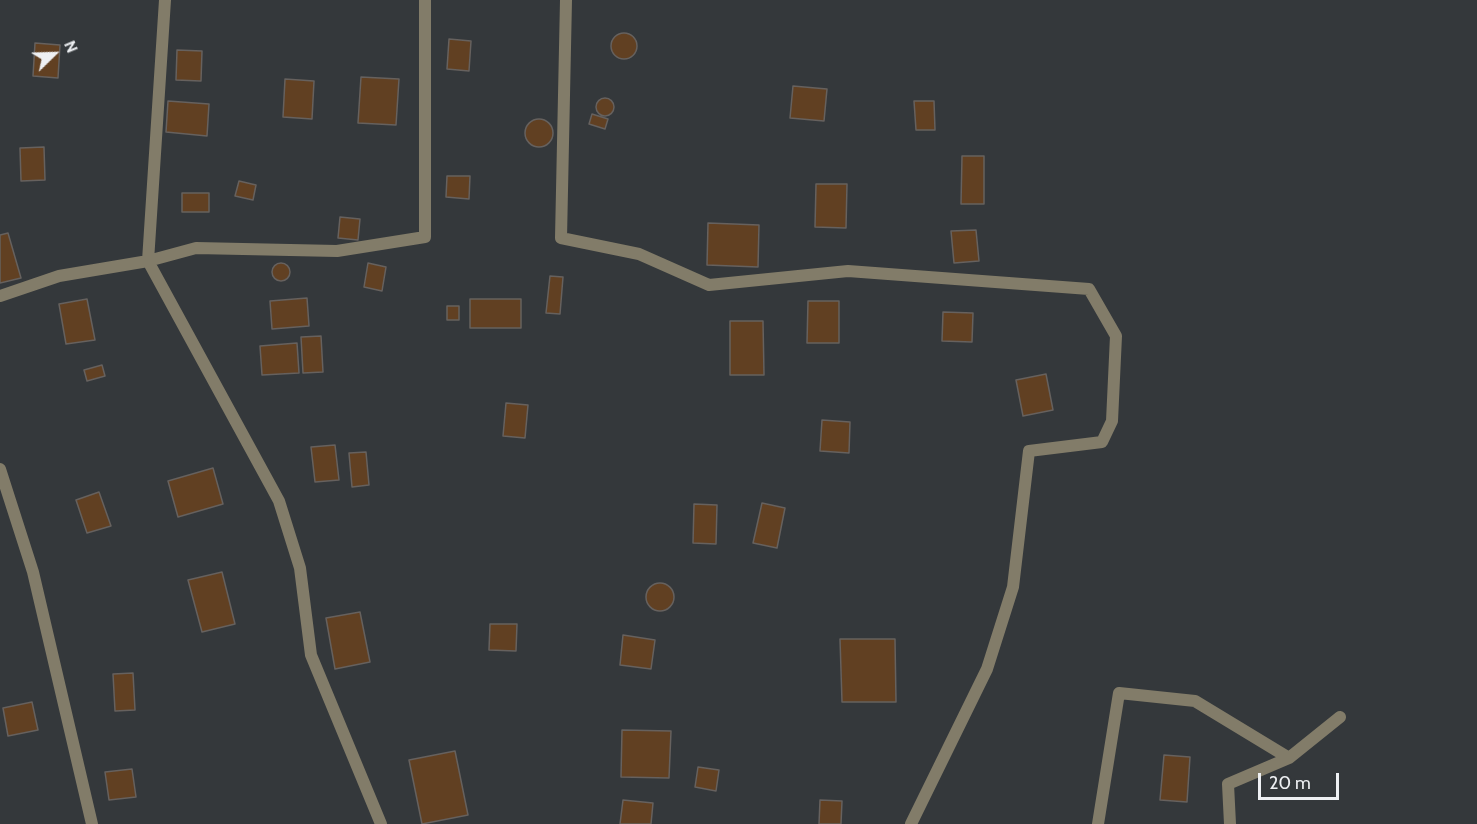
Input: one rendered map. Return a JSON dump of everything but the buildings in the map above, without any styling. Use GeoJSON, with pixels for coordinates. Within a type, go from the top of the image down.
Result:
{"type":"FeatureCollection","features":[{"type":"Feature","properties":{"kind":"street"},"geometry":{"type":"LineString","coordinates":[[165,0],[148,261],[279,501],[300,568],[311,655],[381,824]]}},
{"type":"Feature","properties":{"kind":"street"},"geometry":{"type":"LineString","coordinates":[[0,296],[59,276],[148,261],[196,248],[337,251],[425,237],[425,0]]}},
{"type":"Feature","properties":{"kind":"street"},"geometry":{"type":"LineString","coordinates":[[566,0],[561,238],[639,254],[709,285],[848,272],[1089,289],[1116,336],[1112,421],[1102,442],[1029,451],[1013,587],[987,669],[911,824]]}},
{"type":"Feature","properties":{"kind":"street"},"geometry":{"type":"LineString","coordinates":[[0,469],[33,572],[92,824]]}},
{"type":"Feature","properties":{"kind":"street"},"geometry":{"type":"LineString","coordinates":[[1098,824],[1119,693],[1195,701],[1289,758]]}},
{"type":"Feature","properties":{"kind":"street"},"geometry":{"type":"LineString","coordinates":[[1230,824],[1228,784],[1289,758],[1340,717]]}}]}
